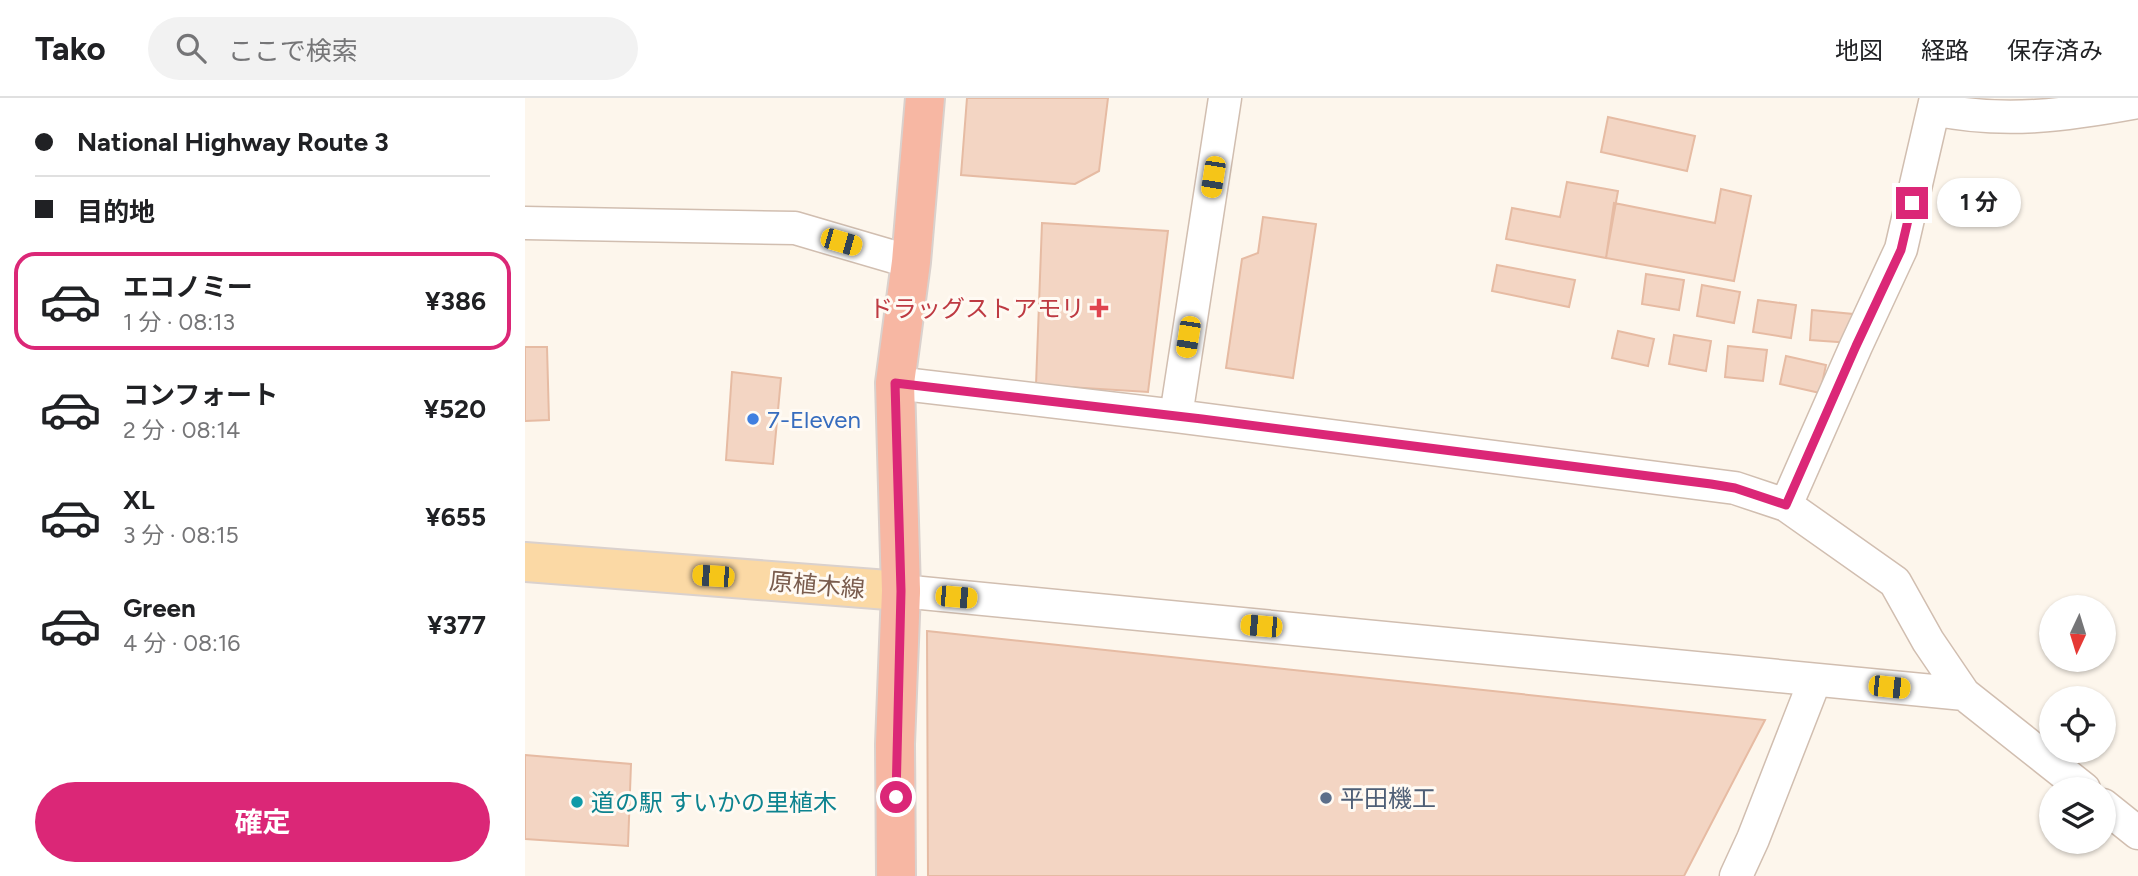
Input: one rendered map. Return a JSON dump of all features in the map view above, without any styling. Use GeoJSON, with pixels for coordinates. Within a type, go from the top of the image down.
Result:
{"type":"FeatureCollection","features":[{"type":"Feature","properties":{"kind":"highway"},"geometry":{"type":"LineString","coordinates":[[896,876],[895,744],[901,591],[895,383],[911,262],[925,98]]}},
{"type":"Feature","properties":{"kind":"main road","name":"原植木線"},"geometry":{"type":"LineString","coordinates":[[525,562],[901,591]]}},
{"type":"Feature","properties":{"kind":"street"},"geometry":{"type":"LineString","coordinates":[[1176,416],[1225,98]]}},
{"type":"Feature","properties":{"kind":"street"},"geometry":{"type":"LineString","coordinates":[[1786,505],[1901,250],[1935,103],[1963,115],[2026,118],[2081,113],[2138,102]]}},
{"type":"Feature","properties":{"kind":"street"},"geometry":{"type":"LineString","coordinates":[[525,223],[795,228],[911,262]]}},
{"type":"Feature","properties":{"kind":"street"},"geometry":{"type":"LineString","coordinates":[[895,383],[1176,416],[1735,488],[1786,505],[1895,582],[1928,641],[1964,694],[2069,777]]}},
{"type":"Feature","properties":{"kind":"street"},"geometry":{"type":"LineString","coordinates":[[901,591],[1964,694]]}},
{"type":"Feature","properties":{"kind":"street"},"geometry":{"type":"LineString","coordinates":[[1736,876],[1815,680]]}},
{"type":"Feature","properties":{"kind":"street"},"geometry":{"type":"LineString","coordinates":[[2116,815],[2138,833]]}},
{"type":"Feature","properties":{"kind":"building"},"geometry":{"type":"Polygon","coordinates":[[[967,98],[1108,98],[1099,171],[1075,184],[961,175],[967,98]]]}},
{"type":"Feature","properties":{"kind":"building"},"geometry":{"type":"Polygon","coordinates":[[[1608,117],[1695,136],[1687,171],[1601,152],[1608,117]]]}},
{"type":"Feature","properties":{"kind":"building"},"geometry":{"type":"Polygon","coordinates":[[[1567,182],[1618,191],[1606,258],[1506,239],[1512,208],[1560,217],[1567,182]]]}},
{"type":"Feature","properties":{"kind":"building"},"geometry":{"type":"Polygon","coordinates":[[[1721,189],[1751,196],[1734,281],[1606,258],[1614,203],[1715,223],[1721,189]]]}},
{"type":"Feature","properties":{"kind":"building"},"geometry":{"type":"Polygon","coordinates":[[[1263,217],[1316,224],[1293,378],[1226,368],[1242,259],[1258,253],[1263,217]]]}},
{"type":"Feature","properties":{"kind":"building","name":"ドラッグストアモリ"},"geometry":{"type":"Polygon","coordinates":[[[1042,223],[1168,231],[1148,392],[1036,385],[1042,223]]]}},
{"type":"Feature","properties":{"kind":"building"},"geometry":{"type":"Polygon","coordinates":[[[1497,265],[1575,280],[1569,307],[1492,291],[1497,265]]]}},
{"type":"Feature","properties":{"kind":"building"},"geometry":{"type":"Polygon","coordinates":[[[1646,274],[1684,280],[1679,310],[1642,304],[1646,274]]]}},
{"type":"Feature","properties":{"kind":"building"},"geometry":{"type":"Polygon","coordinates":[[[1702,285],[1740,292],[1734,323],[1697,316],[1702,285]]]}},
{"type":"Feature","properties":{"kind":"building"},"geometry":{"type":"Polygon","coordinates":[[[1758,300],[1796,305],[1791,338],[1753,332],[1758,300]]]}},
{"type":"Feature","properties":{"kind":"building"},"geometry":{"type":"Polygon","coordinates":[[[1812,310],[1853,314],[1851,343],[1810,340],[1812,310]]]}},
{"type":"Feature","properties":{"kind":"building"},"geometry":{"type":"Polygon","coordinates":[[[1618,331],[1654,339],[1648,366],[1612,358],[1618,331]]]}},
{"type":"Feature","properties":{"kind":"building"},"geometry":{"type":"Polygon","coordinates":[[[1674,335],[1711,341],[1706,371],[1669,364],[1674,335]]]}},
{"type":"Feature","properties":{"kind":"building"},"geometry":{"type":"Polygon","coordinates":[[[1728,346],[1767,350],[1763,381],[1725,377],[1728,346]]]}},
{"type":"Feature","properties":{"kind":"building"},"geometry":{"type":"Polygon","coordinates":[[[525,347],[547,347],[549,420],[525,421],[525,347]]]}},
{"type":"Feature","properties":{"kind":"building"},"geometry":{"type":"Polygon","coordinates":[[[1786,356],[1826,365],[1820,393],[1780,384],[1786,356]]]}},
{"type":"Feature","properties":{"kind":"building","name":"7-Eleven"},"geometry":{"type":"Polygon","coordinates":[[[732,372],[781,378],[773,464],[726,460],[732,372]]]}},
{"type":"Feature","properties":{"kind":"building","name":"平田機工"},"geometry":{"type":"Polygon","coordinates":[[[927,631],[1765,720],[1684,876],[928,876],[927,631]]]}},
{"type":"Feature","properties":{"kind":"building","name":"道の駅 すいかの里植木"},"geometry":{"type":"Polygon","coordinates":[[[525,755],[631,764],[628,846],[525,839],[525,755]]]}},
{"type":"Feature","properties":{"kind":"place","name":"ドラッグストアモリ"},"geometry":{"type":"Point","coordinates":[1099,308]}},
{"type":"Feature","properties":{"kind":"place","name":"7-Eleven"},"geometry":{"type":"Point","coordinates":[753,419]}},
{"type":"Feature","properties":{"kind":"place","name":"平田機工"},"geometry":{"type":"Point","coordinates":[1326,798]}},
{"type":"Feature","properties":{"kind":"place","name":"道の駅 すいかの里植木"},"geometry":{"type":"Point","coordinates":[577,802]}},
{"type":"Feature","properties":{"kind":"route"},"geometry":{"type":"LineString","coordinates":[[896,797],[895,744],[901,591],[895,383],[1711,484],[1735,488],[1786,505],[1901,250],[1912,203]]}}]}
